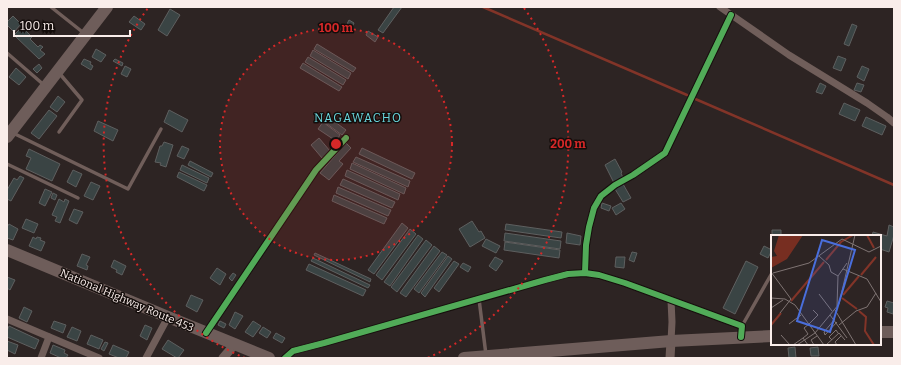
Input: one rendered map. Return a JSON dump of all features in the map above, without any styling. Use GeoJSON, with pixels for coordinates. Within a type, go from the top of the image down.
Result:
{"type":"FeatureCollection","features":[{"type":"Feature","properties":{"kind":"highway"},"geometry":{"type":"LineString","coordinates":[[9,134],[107,7]]}},
{"type":"Feature","properties":{"kind":"highway","name":"National Highway Route 453"},"geometry":{"type":"LineString","coordinates":[[7,250],[269,358]]}},
{"type":"Feature","properties":{"kind":"highway"},"geometry":{"type":"LineString","coordinates":[[464,358],[671,340],[742,332],[771,336]]}},
{"type":"Feature","properties":{"kind":"highway"},"geometry":{"type":"LineString","coordinates":[[881,332],[894,332]]}},
{"type":"Feature","properties":{"kind":"street"},"geometry":{"type":"LineString","coordinates":[[720,7],[789,54],[867,103],[894,123]]}},
{"type":"Feature","properties":{"kind":"street"},"geometry":{"type":"LineString","coordinates":[[585,273],[586,245],[594,208],[601,196],[615,185],[633,175],[665,153],[731,15]]}},
{"type":"Feature","properties":{"kind":"street"},"geometry":{"type":"LineString","coordinates":[[206,333],[316,170],[346,138]]}},
{"type":"Feature","properties":{"kind":"street"},"geometry":{"type":"LineString","coordinates":[[285,358],[293,350],[324,343],[545,280],[568,274],[585,273],[598,274],[671,300],[742,332]]}},
{"type":"Feature","properties":{"kind":"street"},"geometry":{"type":"LineString","coordinates":[[670,358],[672,322],[671,300]]}},
{"type":"Feature","properties":{"kind":"street"},"geometry":{"type":"LineString","coordinates":[[146,358],[168,317]]}},
{"type":"Feature","properties":{"kind":"street"},"geometry":{"type":"LineString","coordinates":[[7,319],[99,358]]}},
{"type":"Feature","properties":{"kind":"street"},"geometry":{"type":"LineString","coordinates":[[41,358],[49,337]]}},
{"type":"Feature","properties":{"kind":"street"},"geometry":{"type":"LineString","coordinates":[[223,358],[235,344]]}},
{"type":"Feature","properties":{"kind":"lane"},"geometry":{"type":"LineString","coordinates":[[51,7],[86,35]]}},
{"type":"Feature","properties":{"kind":"lane"},"geometry":{"type":"LineString","coordinates":[[7,53],[46,87]]}},
{"type":"Feature","properties":{"kind":"lane"},"geometry":{"type":"LineString","coordinates":[[58,71],[82,100],[58,132]]}},
{"type":"Feature","properties":{"kind":"lane"},"geometry":{"type":"LineString","coordinates":[[9,134],[128,189],[161,129]]}},
{"type":"Feature","properties":{"kind":"lane"},"geometry":{"type":"LineString","coordinates":[[7,164],[78,198]]}},
{"type":"Feature","properties":{"kind":"lane"},"geometry":{"type":"LineString","coordinates":[[742,332],[771,275]]}},
{"type":"Feature","properties":{"kind":"lane"},"geometry":{"type":"LineString","coordinates":[[479,299],[486,356]]}},
{"type":"Feature","properties":{"kind":"building"},"geometry":{"type":"Polygon","coordinates":[[[394,7],[402,7],[383,33],[378,30],[394,7]]]}},
{"type":"Feature","properties":{"kind":"building"},"geometry":{"type":"Polygon","coordinates":[[[170,9],[180,15],[167,36],[158,30],[170,9]]]}},
{"type":"Feature","properties":{"kind":"building"},"geometry":{"type":"Polygon","coordinates":[[[13,16],[21,24],[14,32],[7,25],[7,22],[13,16]]]}},
{"type":"Feature","properties":{"kind":"building"},"geometry":{"type":"Polygon","coordinates":[[[134,16],[145,24],[141,30],[129,22],[134,16]]]}},
{"type":"Feature","properties":{"kind":"building"},"geometry":{"type":"Polygon","coordinates":[[[349,20],[354,23],[352,27],[347,24],[349,20]]]}},
{"type":"Feature","properties":{"kind":"building"},"geometry":{"type":"Polygon","coordinates":[[[852,24],[857,26],[849,46],[844,44],[852,24]]]}},
{"type":"Feature","properties":{"kind":"building"},"geometry":{"type":"Polygon","coordinates":[[[22,27],[32,37],[30,39],[38,47],[40,45],[43,47],[40,50],[45,54],[39,59],[14,35],[22,27]]]}},
{"type":"Feature","properties":{"kind":"building"},"geometry":{"type":"Polygon","coordinates":[[[368,31],[378,37],[375,42],[366,35],[368,31]]]}},
{"type":"Feature","properties":{"kind":"building"},"geometry":{"type":"Polygon","coordinates":[[[317,44],[356,68],[353,72],[314,49],[317,44]]]}},
{"type":"Feature","properties":{"kind":"building"},"geometry":{"type":"Polygon","coordinates":[[[96,49],[106,55],[101,62],[92,57],[96,49]]]}},
{"type":"Feature","properties":{"kind":"building"},"geometry":{"type":"Polygon","coordinates":[[[313,50],[351,73],[348,79],[310,56],[313,50]]]}},
{"type":"Feature","properties":{"kind":"building"},"geometry":{"type":"Polygon","coordinates":[[[838,56],[846,59],[841,71],[833,68],[838,56]]]}},
{"type":"Feature","properties":{"kind":"building"},"geometry":{"type":"Polygon","coordinates":[[[308,57],[346,80],[343,85],[305,62],[308,57]]]}},
{"type":"Feature","properties":{"kind":"building"},"geometry":{"type":"Polygon","coordinates":[[[84,59],[91,62],[90,64],[93,66],[91,70],[81,64],[84,59]]]}},
{"type":"Feature","properties":{"kind":"building"},"geometry":{"type":"Polygon","coordinates":[[[115,59],[123,63],[122,66],[113,61],[115,59]]]}},
{"type":"Feature","properties":{"kind":"building"},"geometry":{"type":"Polygon","coordinates":[[[303,63],[342,87],[339,91],[300,68],[303,63]]]}},
{"type":"Feature","properties":{"kind":"building"},"geometry":{"type":"Polygon","coordinates":[[[39,64],[42,68],[37,73],[33,69],[39,64]]]}},
{"type":"Feature","properties":{"kind":"building"},"geometry":{"type":"Polygon","coordinates":[[[125,66],[131,69],[127,77],[121,74],[125,66]]]}},
{"type":"Feature","properties":{"kind":"building"},"geometry":{"type":"Polygon","coordinates":[[[862,66],[869,69],[864,81],[857,77],[862,66]]]}},
{"type":"Feature","properties":{"kind":"building"},"geometry":{"type":"Polygon","coordinates":[[[16,68],[26,77],[19,85],[9,77],[16,68]]]}},
{"type":"Feature","properties":{"kind":"building"},"geometry":{"type":"Polygon","coordinates":[[[820,83],[826,86],[822,94],[816,92],[820,83]]]}},
{"type":"Feature","properties":{"kind":"building"},"geometry":{"type":"Polygon","coordinates":[[[857,83],[864,85],[861,92],[854,90],[857,83]]]}},
{"type":"Feature","properties":{"kind":"building"},"geometry":{"type":"Polygon","coordinates":[[[58,96],[65,102],[57,112],[50,107],[58,96]]]}},
{"type":"Feature","properties":{"kind":"building"},"geometry":{"type":"Polygon","coordinates":[[[844,103],[860,110],[855,121],[839,114],[844,103]]]}},
{"type":"Feature","properties":{"kind":"building"},"geometry":{"type":"Polygon","coordinates":[[[49,110],[57,116],[39,139],[31,133],[49,110]]]}},
{"type":"Feature","properties":{"kind":"building"},"geometry":{"type":"Polygon","coordinates":[[[169,110],[188,120],[182,132],[164,122],[169,110]]]}},
{"type":"Feature","properties":{"kind":"building"},"geometry":{"type":"Polygon","coordinates":[[[327,116],[346,130],[342,135],[323,121],[327,116]]]}},
{"type":"Feature","properties":{"kind":"building"},"geometry":{"type":"Polygon","coordinates":[[[866,117],[886,126],[882,135],[862,126],[866,117]]]}},
{"type":"Feature","properties":{"kind":"building"},"geometry":{"type":"Polygon","coordinates":[[[98,121],[118,130],[113,141],[94,131],[98,121]]]}},
{"type":"Feature","properties":{"kind":"building"},"geometry":{"type":"Polygon","coordinates":[[[323,122],[340,135],[336,141],[318,129],[323,122]]]}},
{"type":"Feature","properties":{"kind":"building"},"geometry":{"type":"Polygon","coordinates":[[[319,138],[330,151],[322,158],[311,145],[319,138]]]}},
{"type":"Feature","properties":{"kind":"building"},"geometry":{"type":"Polygon","coordinates":[[[164,142],[173,145],[166,167],[160,165],[161,163],[155,162],[160,146],[162,146],[164,142]]]}},
{"type":"Feature","properties":{"kind":"building"},"geometry":{"type":"Polygon","coordinates":[[[346,143],[351,148],[339,161],[343,164],[329,180],[320,173],[346,143]]]}},
{"type":"Feature","properties":{"kind":"building"},"geometry":{"type":"Polygon","coordinates":[[[182,146],[189,149],[184,159],[177,156],[182,146]]]}},
{"type":"Feature","properties":{"kind":"building"},"geometry":{"type":"Polygon","coordinates":[[[362,148],[415,173],[412,179],[359,154],[362,148]]]}},
{"type":"Feature","properties":{"kind":"building"},"geometry":{"type":"Polygon","coordinates":[[[29,149],[60,164],[52,181],[26,169],[31,158],[26,156],[29,149]]]}},
{"type":"Feature","properties":{"kind":"building"},"geometry":{"type":"Polygon","coordinates":[[[356,157],[410,181],[408,187],[353,162],[356,157]]]}},
{"type":"Feature","properties":{"kind":"building"},"geometry":{"type":"Polygon","coordinates":[[[615,159],[622,172],[623,178],[614,183],[605,165],[615,159]]]}},
{"type":"Feature","properties":{"kind":"building"},"geometry":{"type":"Polygon","coordinates":[[[190,161],[213,173],[211,177],[188,165],[190,161]]]}},
{"type":"Feature","properties":{"kind":"building"},"geometry":{"type":"Polygon","coordinates":[[[352,163],[406,188],[404,194],[350,169],[352,163]]]}},
{"type":"Feature","properties":{"kind":"building"},"geometry":{"type":"Polygon","coordinates":[[[182,165],[209,178],[207,183],[180,170],[182,165]]]}},
{"type":"Feature","properties":{"kind":"building"},"geometry":{"type":"Polygon","coordinates":[[[73,170],[82,174],[76,187],[67,182],[73,170]]]}},
{"type":"Feature","properties":{"kind":"building"},"geometry":{"type":"Polygon","coordinates":[[[347,170],[400,194],[398,200],[345,176],[347,170]]]}},
{"type":"Feature","properties":{"kind":"building"},"geometry":{"type":"Polygon","coordinates":[[[179,172],[207,185],[204,191],[177,177],[179,172]]]}},
{"type":"Feature","properties":{"kind":"building"},"geometry":{"type":"Polygon","coordinates":[[[20,176],[24,178],[11,201],[7,199],[7,190],[14,178],[17,180],[20,176]]]}},
{"type":"Feature","properties":{"kind":"building"},"geometry":{"type":"Polygon","coordinates":[[[343,179],[395,202],[392,208],[340,185],[343,179]]]}},
{"type":"Feature","properties":{"kind":"building"},"geometry":{"type":"Polygon","coordinates":[[[91,182],[100,186],[93,200],[84,196],[91,182]]]}},
{"type":"Feature","properties":{"kind":"building"},"geometry":{"type":"Polygon","coordinates":[[[623,184],[631,198],[623,202],[615,189],[623,184]]]}},
{"type":"Feature","properties":{"kind":"building"},"geometry":{"type":"Polygon","coordinates":[[[338,187],[391,210],[388,216],[336,193],[338,187]]]}},
{"type":"Feature","properties":{"kind":"building"},"geometry":{"type":"Polygon","coordinates":[[[45,189],[52,192],[45,206],[39,203],[45,189]]]}},
{"type":"Feature","properties":{"kind":"building"},"geometry":{"type":"Polygon","coordinates":[[[53,193],[57,195],[55,200],[51,198],[53,193]]]}},
{"type":"Feature","properties":{"kind":"building"},"geometry":{"type":"Polygon","coordinates":[[[334,195],[387,218],[384,224],[332,201],[334,195]]]}},
{"type":"Feature","properties":{"kind":"building"},"geometry":{"type":"Polygon","coordinates":[[[59,199],[64,202],[65,199],[69,201],[60,223],[55,221],[57,217],[52,215],[59,199]]]}},
{"type":"Feature","properties":{"kind":"building"},"geometry":{"type":"Polygon","coordinates":[[[602,203],[611,206],[609,211],[601,208],[602,203]]]}},
{"type":"Feature","properties":{"kind":"building"},"geometry":{"type":"Polygon","coordinates":[[[621,203],[625,209],[616,215],[612,208],[621,203]]]}},
{"type":"Feature","properties":{"kind":"building"},"geometry":{"type":"Polygon","coordinates":[[[74,209],[83,212],[77,224],[69,220],[74,209]]]}},
{"type":"Feature","properties":{"kind":"building"},"geometry":{"type":"Polygon","coordinates":[[[26,219],[38,224],[34,233],[22,228],[26,219]]]}},
{"type":"Feature","properties":{"kind":"building"},"geometry":{"type":"Polygon","coordinates":[[[472,221],[485,238],[470,247],[459,229],[472,221]]]}},
{"type":"Feature","properties":{"kind":"building"},"geometry":{"type":"Polygon","coordinates":[[[402,223],[408,228],[374,274],[368,270],[402,223]]]}},
{"type":"Feature","properties":{"kind":"building"},"geometry":{"type":"Polygon","coordinates":[[[9,224],[18,229],[13,240],[7,238],[7,227],[9,224]]]}},
{"type":"Feature","properties":{"kind":"building"},"geometry":{"type":"Polygon","coordinates":[[[506,224],[562,232],[561,238],[505,230],[506,224]]]}},
{"type":"Feature","properties":{"kind":"building"},"geometry":{"type":"Polygon","coordinates":[[[889,225],[894,227],[894,235],[889,252],[881,249],[881,235],[872,235],[873,232],[887,236],[889,225]]]}},
{"type":"Feature","properties":{"kind":"building"},"geometry":{"type":"Polygon","coordinates":[[[410,229],[416,234],[382,280],[376,275],[410,229]]]}},
{"type":"Feature","properties":{"kind":"building"},"geometry":{"type":"Polygon","coordinates":[[[772,230],[781,230],[781,235],[772,235],[772,230]]]}},
{"type":"Feature","properties":{"kind":"building"},"geometry":{"type":"Polygon","coordinates":[[[505,233],[561,241],[560,249],[504,241],[505,233]]]}},
{"type":"Feature","properties":{"kind":"building"},"geometry":{"type":"Polygon","coordinates":[[[567,233],[581,236],[580,245],[566,243],[567,233]]]}},
{"type":"Feature","properties":{"kind":"building"},"geometry":{"type":"Polygon","coordinates":[[[418,235],[423,239],[390,286],[384,282],[418,235]]]}},
{"type":"Feature","properties":{"kind":"building"},"geometry":{"type":"Polygon","coordinates":[[[33,237],[36,239],[37,237],[41,238],[40,240],[45,242],[41,251],[29,246],[33,237]]]}},
{"type":"Feature","properties":{"kind":"building"},"geometry":{"type":"Polygon","coordinates":[[[486,239],[500,246],[496,253],[482,246],[486,239]]]}},
{"type":"Feature","properties":{"kind":"building"},"geometry":{"type":"Polygon","coordinates":[[[426,240],[432,245],[397,292],[391,287],[426,240]]]}},
{"type":"Feature","properties":{"kind":"building"},"geometry":{"type":"Polygon","coordinates":[[[505,242],[560,250],[559,258],[504,250],[505,242]]]}},
{"type":"Feature","properties":{"kind":"building"},"geometry":{"type":"Polygon","coordinates":[[[434,246],[440,251],[406,297],[400,293],[434,246]]]}},
{"type":"Feature","properties":{"kind":"building"},"geometry":{"type":"Polygon","coordinates":[[[764,246],[771,250],[768,258],[760,254],[764,246]]]}},
{"type":"Feature","properties":{"kind":"building"},"geometry":{"type":"Polygon","coordinates":[[[442,252],[447,255],[419,293],[414,289],[442,252]]]}},
{"type":"Feature","properties":{"kind":"building"},"geometry":{"type":"Polygon","coordinates":[[[632,252],[637,253],[634,262],[629,260],[632,252]]]}},
{"type":"Feature","properties":{"kind":"building"},"geometry":{"type":"Polygon","coordinates":[[[315,253],[371,279],[370,282],[314,255],[315,253]]]}},
{"type":"Feature","properties":{"kind":"building"},"geometry":{"type":"Polygon","coordinates":[[[82,254],[90,257],[86,265],[88,266],[87,270],[77,266],[82,254]]]}},
{"type":"Feature","properties":{"kind":"building"},"geometry":{"type":"Polygon","coordinates":[[[448,256],[452,259],[425,297],[421,293],[448,256]]]}},
{"type":"Feature","properties":{"kind":"building"},"geometry":{"type":"Polygon","coordinates":[[[495,257],[503,261],[496,271],[489,266],[495,257]]]}},
{"type":"Feature","properties":{"kind":"building"},"geometry":{"type":"Polygon","coordinates":[[[616,257],[625,257],[624,268],[615,267],[616,257]]]}},
{"type":"Feature","properties":{"kind":"building"},"geometry":{"type":"Polygon","coordinates":[[[313,258],[370,285],[368,288],[311,261],[313,258]]]}},
{"type":"Feature","properties":{"kind":"building"},"geometry":{"type":"Polygon","coordinates":[[[114,260],[126,266],[122,275],[111,267],[114,260]]]}},
{"type":"Feature","properties":{"kind":"building"},"geometry":{"type":"Polygon","coordinates":[[[454,261],[459,264],[439,292],[434,288],[454,261]]]}},
{"type":"Feature","properties":{"kind":"building"},"geometry":{"type":"Polygon","coordinates":[[[746,261],[758,267],[735,314],[723,308],[746,261]]]}},
{"type":"Feature","properties":{"kind":"building"},"geometry":{"type":"Polygon","coordinates":[[[463,263],[471,267],[468,272],[460,267],[463,263]]]}},
{"type":"Feature","properties":{"kind":"building"},"geometry":{"type":"Polygon","coordinates":[[[309,264],[366,290],[363,296],[306,270],[309,264]]]}},
{"type":"Feature","properties":{"kind":"building"},"geometry":{"type":"Polygon","coordinates":[[[217,268],[226,274],[220,285],[210,278],[217,268]]]}},
{"type":"Feature","properties":{"kind":"building"},"geometry":{"type":"Polygon","coordinates":[[[233,273],[236,275],[232,281],[229,278],[233,273]]]}},
{"type":"Feature","properties":{"kind":"building"},"geometry":{"type":"Polygon","coordinates":[[[7,277],[15,280],[10,290],[7,288],[7,277]]]}},
{"type":"Feature","properties":{"kind":"building"},"geometry":{"type":"Polygon","coordinates":[[[191,295],[203,300],[197,312],[186,306],[191,295]]]}},
{"type":"Feature","properties":{"kind":"building"},"geometry":{"type":"Polygon","coordinates":[[[887,301],[894,303],[893,314],[887,312],[888,308],[885,307],[887,301]]]}},
{"type":"Feature","properties":{"kind":"building"},"geometry":{"type":"Polygon","coordinates":[[[24,307],[32,311],[27,322],[19,318],[24,307]]]}},
{"type":"Feature","properties":{"kind":"building"},"geometry":{"type":"Polygon","coordinates":[[[235,312],[243,316],[235,329],[229,325],[235,312]]]}},
{"type":"Feature","properties":{"kind":"building"},"geometry":{"type":"Polygon","coordinates":[[[54,321],[66,325],[63,333],[51,328],[54,321]]]}},
{"type":"Feature","properties":{"kind":"building"},"geometry":{"type":"Polygon","coordinates":[[[220,321],[226,324],[224,328],[218,325],[220,321]]]}},
{"type":"Feature","properties":{"kind":"building"},"geometry":{"type":"Polygon","coordinates":[[[253,321],[261,326],[253,337],[245,332],[253,321]]]}},
{"type":"Feature","properties":{"kind":"building"},"geometry":{"type":"Polygon","coordinates":[[[145,325],[152,328],[147,340],[140,336],[145,325]]]}},
{"type":"Feature","properties":{"kind":"building"},"geometry":{"type":"Polygon","coordinates":[[[9,326],[39,340],[35,349],[7,337],[9,326]]]}},
{"type":"Feature","properties":{"kind":"building"},"geometry":{"type":"Polygon","coordinates":[[[72,327],[81,331],[77,341],[67,337],[72,327]]]}},
{"type":"Feature","properties":{"kind":"building"},"geometry":{"type":"Polygon","coordinates":[[[263,327],[271,332],[267,338],[259,333],[263,327]]]}},
{"type":"Feature","properties":{"kind":"building"},"geometry":{"type":"Polygon","coordinates":[[[276,333],[285,338],[282,343],[273,338],[276,333]]]}},
{"type":"Feature","properties":{"kind":"building"},"geometry":{"type":"Polygon","coordinates":[[[91,335],[103,340],[99,349],[87,344],[91,335]]]}},
{"type":"Feature","properties":{"kind":"building"},"geometry":{"type":"Polygon","coordinates":[[[168,340],[184,350],[178,358],[162,349],[168,340]]]}},
{"type":"Feature","properties":{"kind":"building"},"geometry":{"type":"Polygon","coordinates":[[[7,341],[18,345],[15,354],[7,350],[7,341]]]}},
{"type":"Feature","properties":{"kind":"building"},"geometry":{"type":"Polygon","coordinates":[[[105,342],[108,343],[104,351],[101,349],[105,342]]]}},
{"type":"Feature","properties":{"kind":"building"},"geometry":{"type":"Polygon","coordinates":[[[53,345],[65,350],[64,353],[68,355],[66,358],[61,358],[50,353],[53,345]]]}},
{"type":"Feature","properties":{"kind":"building"},"geometry":{"type":"Polygon","coordinates":[[[113,345],[129,352],[126,358],[119,358],[109,354],[113,345]]]}},
{"type":"Feature","properties":{"kind":"building"},"geometry":{"type":"Polygon","coordinates":[[[795,347],[796,358],[789,358],[788,348],[795,347]]]}},
{"type":"Feature","properties":{"kind":"building"},"geometry":{"type":"Polygon","coordinates":[[[818,347],[819,356],[811,356],[810,348],[818,347]]]}},
{"type":"Feature","properties":{"kind":"waterway"},"geometry":{"type":"LineString","coordinates":[[483,7],[687,95]]}},
{"type":"Feature","properties":{"kind":"waterway"},"geometry":{"type":"LineString","coordinates":[[693,98],[894,185]]}},
{"type":"Feature","properties":{"kind":"cycle path"},"geometry":{"type":"LineString","coordinates":[[585,273],[586,245],[594,208],[601,196],[615,185],[633,175],[665,153],[731,15]]}},
{"type":"Feature","properties":{"kind":"cycle path"},"geometry":{"type":"LineString","coordinates":[[206,333],[316,170],[346,138]]}},
{"type":"Feature","properties":{"kind":"cycle path"},"geometry":{"type":"LineString","coordinates":[[285,358],[293,351],[545,280],[568,274],[585,273],[599,275],[625,283],[742,326],[741,337]]}},
{"type":"Feature","properties":{"kind":"district","name":"NAGAWACHO"},"geometry":{"type":"Point","coordinates":[358,118]}}]}
